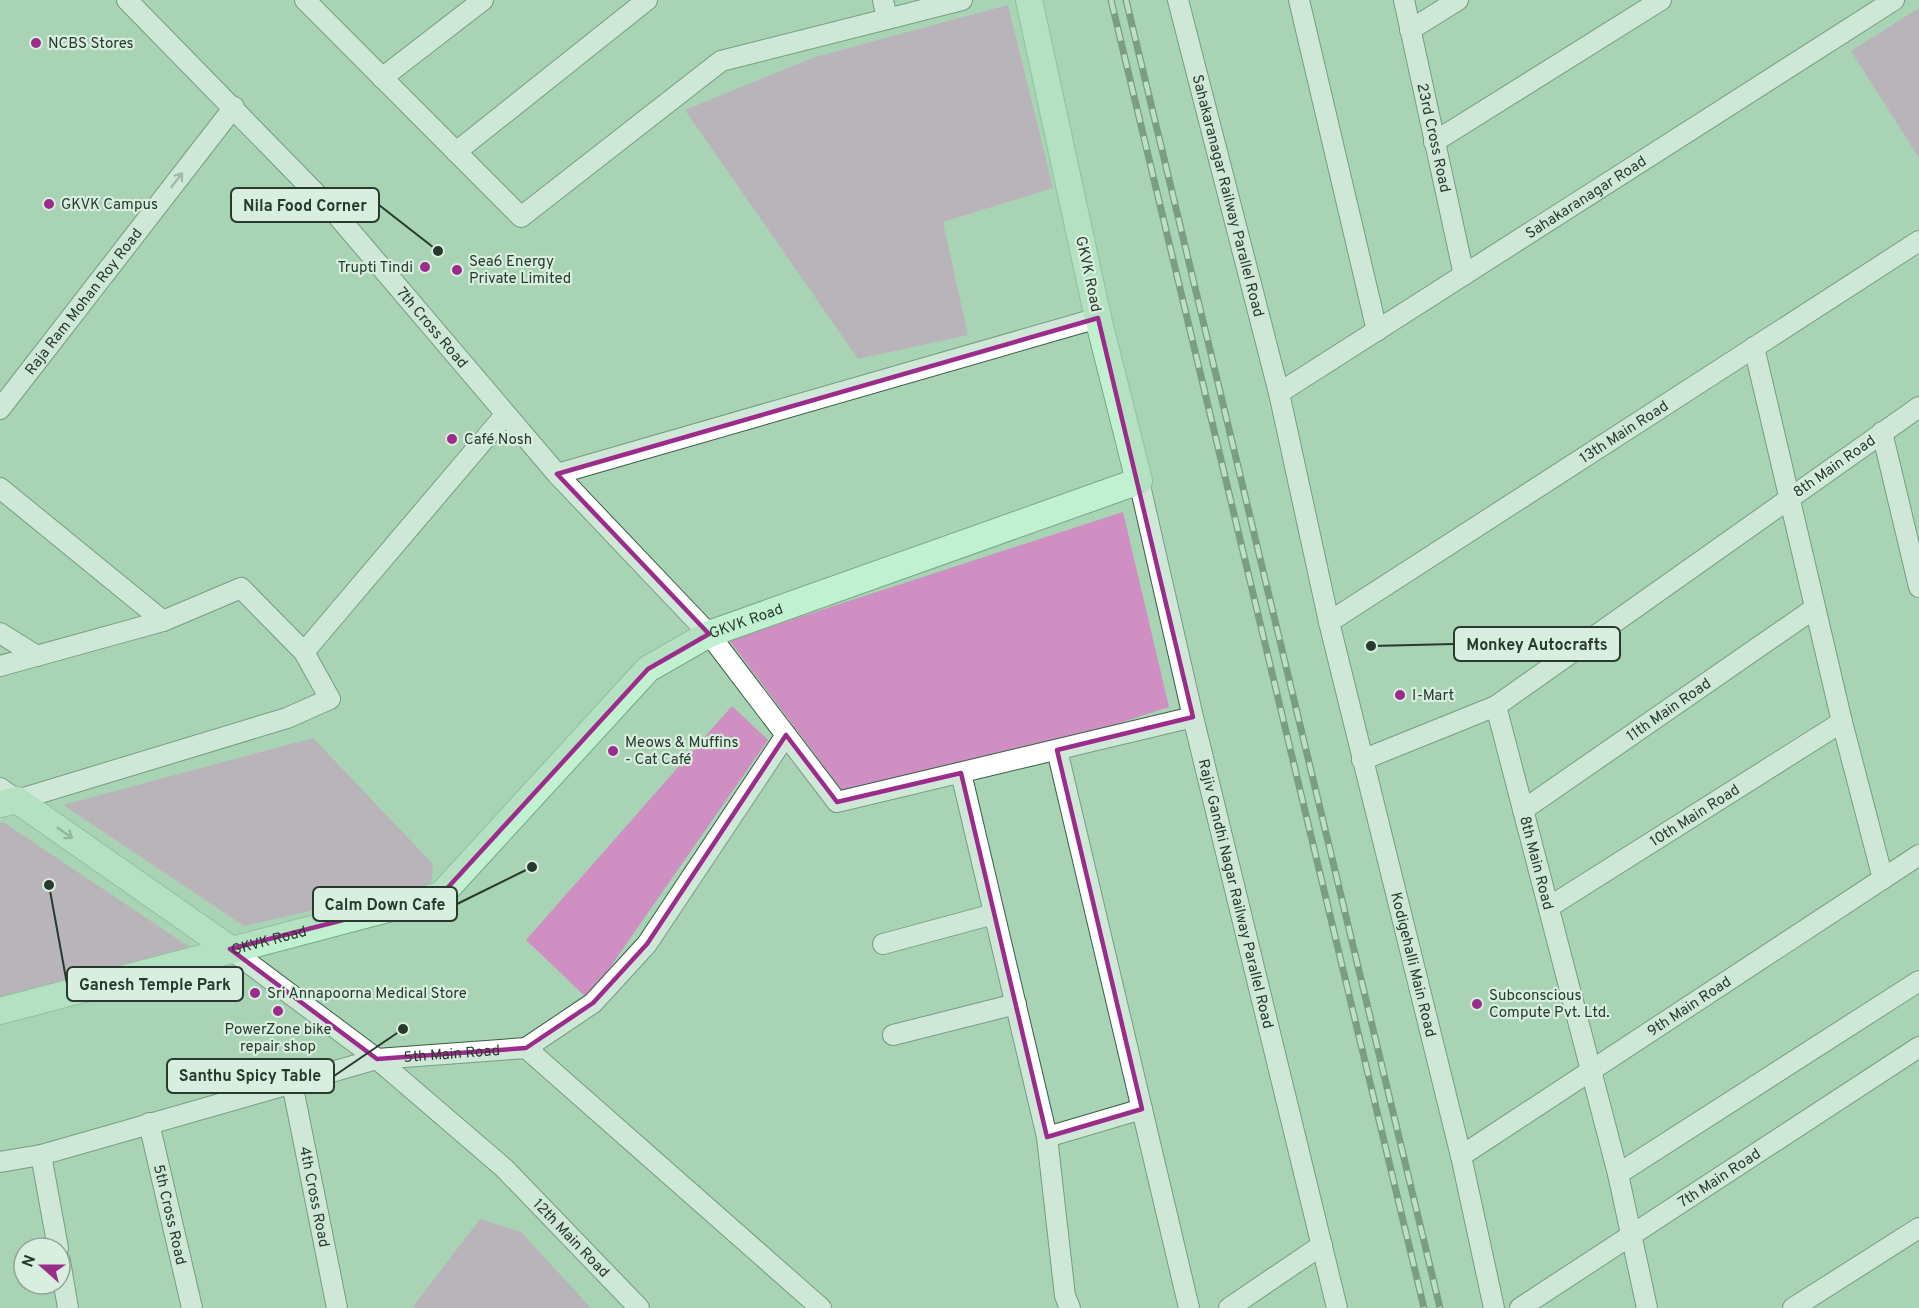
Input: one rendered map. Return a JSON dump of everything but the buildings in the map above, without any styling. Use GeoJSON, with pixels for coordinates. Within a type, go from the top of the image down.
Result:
{"type":"FeatureCollection","features":[{"type":"Feature","properties":{"kind":"main road","name":"GKVK Road"},"geometry":{"type":"LineString","coordinates":[[6,797],[230,949],[441,895],[648,669],[709,634],[1139,481],[1098,318],[1029,0]]}},
{"type":"Feature","properties":{"kind":"main road"},"geometry":{"type":"LineString","coordinates":[[0,1011],[230,949]]}},
{"type":"Feature","properties":{"kind":"street","name":"7th Cross Road"},"geometry":{"type":"LineString","coordinates":[[127,0],[336,213],[557,474],[709,634],[837,802],[961,772]]}},
{"type":"Feature","properties":{"kind":"street"},"geometry":{"type":"LineString","coordinates":[[382,78],[483,0]]}},
{"type":"Feature","properties":{"kind":"street"},"geometry":{"type":"LineString","coordinates":[[456,152],[647,0]]}},
{"type":"Feature","properties":{"kind":"street"},"geometry":{"type":"LineString","coordinates":[[316,3],[382,78],[521,218],[722,61],[885,9],[962,0]]}},
{"type":"Feature","properties":{"kind":"street","name":"Sahakaranagar Railway Parallel Road"},"geometry":{"type":"LineString","coordinates":[[1178,0],[1279,393],[1329,622]]}},
{"type":"Feature","properties":{"kind":"street"},"geometry":{"type":"LineString","coordinates":[[1299,0],[1377,331]]}},
{"type":"Feature","properties":{"kind":"street","name":"23rd Cross Road"},"geometry":{"type":"LineString","coordinates":[[1404,0],[1464,275]]}},
{"type":"Feature","properties":{"kind":"street"},"geometry":{"type":"LineString","coordinates":[[1410,30],[1458,0]]}},
{"type":"Feature","properties":{"kind":"street"},"geometry":{"type":"LineString","coordinates":[[1434,142],[1661,0]]}},
{"type":"Feature","properties":{"kind":"street","name":"Sahakaranagar Road"},"geometry":{"type":"LineString","coordinates":[[1279,393],[1894,0]]}},
{"type":"Feature","properties":{"kind":"street","name":"Raja Ram Mohan Roy Road"},"geometry":{"type":"LineString","coordinates":[[0,409],[234,107]]}},
{"type":"Feature","properties":{"kind":"street","name":"13th Main Road"},"geometry":{"type":"LineString","coordinates":[[1329,622],[1919,241]]}},
{"type":"Feature","properties":{"kind":"street"},"geometry":{"type":"LineString","coordinates":[[557,474],[1098,318]]}},
{"type":"Feature","properties":{"kind":"street"},"geometry":{"type":"LineString","coordinates":[[1754,347],[1842,722],[1882,879]]}},
{"type":"Feature","properties":{"kind":"street","name":"8th Main Road"},"geometry":{"type":"LineString","coordinates":[[1647,1308],[1618,1174],[1496,706],[1919,407]]}},
{"type":"Feature","properties":{"kind":"street"},"geometry":{"type":"LineString","coordinates":[[304,651],[505,415]]}},
{"type":"Feature","properties":{"kind":"street"},"geometry":{"type":"LineString","coordinates":[[1882,432],[1919,586]]}},
{"type":"Feature","properties":{"kind":"street","name":"Rajiv Gandhi Nagar Railway Parallel Road"},"geometry":{"type":"LineString","coordinates":[[1139,481],[1193,717],[1337,1308]]}},
{"type":"Feature","properties":{"kind":"street"},"geometry":{"type":"LineString","coordinates":[[0,488],[163,621]]}},
{"type":"Feature","properties":{"kind":"street"},"geometry":{"type":"LineString","coordinates":[[0,666],[163,621],[241,588],[304,651],[330,699],[287,718],[6,797]]}},
{"type":"Feature","properties":{"kind":"street","name":"11th Main Road"},"geometry":{"type":"LineString","coordinates":[[1523,810],[1815,608]]}},
{"type":"Feature","properties":{"kind":"street","name":"Kodigehalli Main Road"},"geometry":{"type":"LineString","coordinates":[[1329,622],[1461,1156],[1494,1308]]}},
{"type":"Feature","properties":{"kind":"street"},"geometry":{"type":"LineString","coordinates":[[0,633],[37,656]]}},
{"type":"Feature","properties":{"kind":"street"},"geometry":{"type":"LineString","coordinates":[[1362,760],[1496,706]]}},
{"type":"Feature","properties":{"kind":"street"},"geometry":{"type":"LineString","coordinates":[[1070,1308],[1065,1296],[1047,1137],[961,772],[1193,717]]}},
{"type":"Feature","properties":{"kind":"street","name":"10th Main Road"},"geometry":{"type":"LineString","coordinates":[[1549,907],[1842,722]]}},
{"type":"Feature","properties":{"kind":"street"},"geometry":{"type":"LineString","coordinates":[[786,735],[647,944],[593,1003],[525,1048],[820,1308]]}},
{"type":"Feature","properties":{"kind":"street"},"geometry":{"type":"LineString","coordinates":[[1057,750],[1189,1308]]}},
{"type":"Feature","properties":{"kind":"street","name":"9th Main Road"},"geometry":{"type":"LineString","coordinates":[[1461,1156],[1919,855]]}},
{"type":"Feature","properties":{"kind":"street"},"geometry":{"type":"LineString","coordinates":[[883,944],[994,914]]}},
{"type":"Feature","properties":{"kind":"street","name":"12th Main Road"},"geometry":{"type":"LineString","coordinates":[[230,949],[378,1059],[504,1168],[639,1308]]}},
{"type":"Feature","properties":{"kind":"street"},"geometry":{"type":"LineString","coordinates":[[1618,1174],[1919,981]]}},
{"type":"Feature","properties":{"kind":"street"},"geometry":{"type":"LineString","coordinates":[[893,1035],[1016,1004]]}},
{"type":"Feature","properties":{"kind":"street","name":"7th Main Road"},"geometry":{"type":"LineString","coordinates":[[1521,1308],[1919,1047]]}},
{"type":"Feature","properties":{"kind":"street","name":"5th Main Road"},"geometry":{"type":"LineString","coordinates":[[0,1162],[41,1155],[378,1059],[525,1048]]}},
{"type":"Feature","properties":{"kind":"street","name":"4th Cross Road"},"geometry":{"type":"LineString","coordinates":[[292,1083],[337,1308]]}},
{"type":"Feature","properties":{"kind":"street"},"geometry":{"type":"LineString","coordinates":[[1047,1137],[1142,1109]]}},
{"type":"Feature","properties":{"kind":"street","name":"5th Cross Road"},"geometry":{"type":"LineString","coordinates":[[149,1123],[192,1308]]}},
{"type":"Feature","properties":{"kind":"street"},"geometry":{"type":"LineString","coordinates":[[41,1155],[56,1236]]}},
{"type":"Feature","properties":{"kind":"street"},"geometry":{"type":"LineString","coordinates":[[1793,1308],[1919,1228]]}},
{"type":"Feature","properties":{"kind":"street"},"geometry":{"type":"LineString","coordinates":[[1229,1308],[1322,1245]]}},
{"type":"Feature","properties":{"kind":"highlighted area"},"geometry":{"type":"Polygon","coordinates":[[[1098,318],[1193,717],[1057,750],[1142,1109],[1047,1137],[961,773],[837,802],[786,735],[647,944],[593,1003],[526,1048],[377,1059],[230,949],[441,895],[648,669],[709,634],[557,474],[1098,318]]]}},
{"type":"Feature","properties":{"kind":"shaded area"},"geometry":{"type":"Polygon","coordinates":[[[1008,5],[1053,188],[943,222],[968,335],[858,359],[685,110],[815,57],[1008,5]]]}},
{"type":"Feature","properties":{"kind":"shaded area"},"geometry":{"type":"Polygon","coordinates":[[[1919,8],[1919,158],[1851,51],[1919,8]]]}},
{"type":"Feature","properties":{"kind":"shaded area"},"geometry":{"type":"Polygon","coordinates":[[[1123,512],[1169,707],[1095,731],[844,793],[729,640],[1123,512]]]}},
{"type":"Feature","properties":{"kind":"shaded area"},"geometry":{"type":"Polygon","coordinates":[[[732,706],[768,740],[588,999],[526,940],[732,706]]]}},
{"type":"Feature","properties":{"kind":"shaded area"},"geometry":{"type":"Polygon","coordinates":[[[313,738],[433,864],[431,884],[244,926],[63,805],[313,738]]]}},
{"type":"Feature","properties":{"kind":"shaded area"},"geometry":{"type":"Polygon","coordinates":[[[3,822],[191,948],[0,997],[0,823],[3,822]]]}},
{"type":"Feature","properties":{"kind":"shaded area"},"geometry":{"type":"Polygon","coordinates":[[[480,1219],[521,1232],[591,1308],[412,1308],[480,1219]]]}},
{"type":"Feature","properties":{"kind":"railway"},"geometry":{"type":"LineString","coordinates":[[1111,0],[1424,1308]]}},
{"type":"Feature","properties":{"kind":"railway"},"geometry":{"type":"LineString","coordinates":[[1126,0],[1440,1308]]}},
{"type":"Feature","properties":{"kind":"place","name":"NCBS Stores"},"geometry":{"type":"Point","coordinates":[36,43]}},
{"type":"Feature","properties":{"kind":"place","name":"GKVK Campus"},"geometry":{"type":"Point","coordinates":[49,204]}},
{"type":"Feature","properties":{"kind":"place","name":"Nila Food Corner"},"geometry":{"type":"Point","coordinates":[438,251]}},
{"type":"Feature","properties":{"kind":"place","name":"Trupti Tindi"},"geometry":{"type":"Point","coordinates":[425,267]}},
{"type":"Feature","properties":{"kind":"place","name":"Sea6 Energy Private Limited"},"geometry":{"type":"Point","coordinates":[457,270]}},
{"type":"Feature","properties":{"kind":"place","name":"Café Nosh"},"geometry":{"type":"Point","coordinates":[452,439]}},
{"type":"Feature","properties":{"kind":"place","name":"Monkey Autocrafts"},"geometry":{"type":"Point","coordinates":[1371,646]}},
{"type":"Feature","properties":{"kind":"place","name":"I-Mart"},"geometry":{"type":"Point","coordinates":[1400,695]}},
{"type":"Feature","properties":{"kind":"place","name":"Meows & Muffins - Cat Café"},"geometry":{"type":"Point","coordinates":[613,751]}},
{"type":"Feature","properties":{"kind":"place","name":"Calm Down Cafe"},"geometry":{"type":"Point","coordinates":[532,867]}},
{"type":"Feature","properties":{"kind":"place","name":"Ganesh Temple Park"},"geometry":{"type":"Point","coordinates":[49,885]}},
{"type":"Feature","properties":{"kind":"place","name":"Sri Annapoorna Medical Store"},"geometry":{"type":"Point","coordinates":[255,993]}},
{"type":"Feature","properties":{"kind":"place","name":"Subconscious Compute Pvt. Ltd."},"geometry":{"type":"Point","coordinates":[1477,1004]}},
{"type":"Feature","properties":{"kind":"place","name":"PowerZone bike repair shop"},"geometry":{"type":"Point","coordinates":[278,1011]}},
{"type":"Feature","properties":{"kind":"place","name":"Santhu Spicy Table"},"geometry":{"type":"Point","coordinates":[403,1029]}}]}
